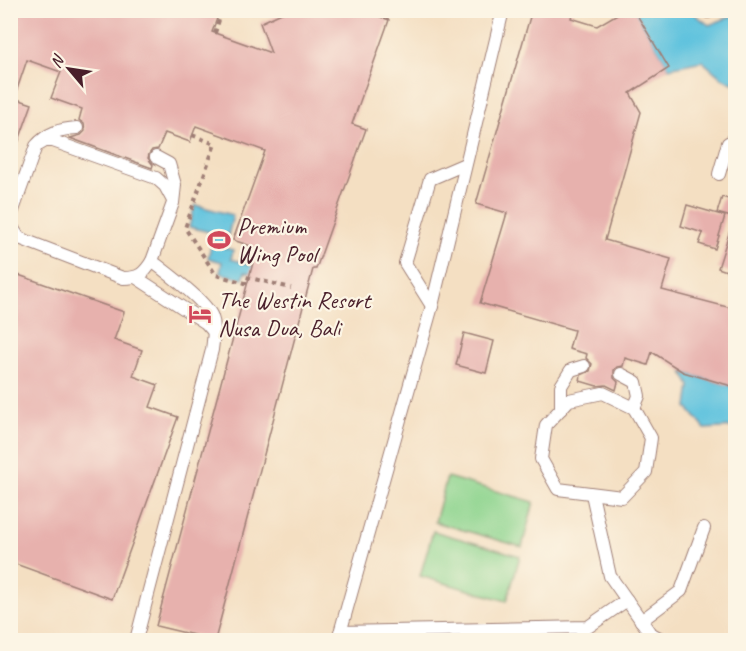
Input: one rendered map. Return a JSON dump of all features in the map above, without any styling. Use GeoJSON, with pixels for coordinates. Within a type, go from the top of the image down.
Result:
{"type":"FeatureCollection","features":[{"type":"Feature","properties":{"kind":"lane"},"geometry":{"type":"LineString","coordinates":[[503,10],[432,306],[339,636],[588,627],[627,600]]}},
{"type":"Feature","properties":{"kind":"lane"},"geometry":{"type":"LineString","coordinates":[[77,128],[61,129],[43,138],[36,146],[10,216],[12,227],[19,238],[123,278],[137,278],[206,323],[214,332]]}},
{"type":"Feature","properties":{"kind":"lane"},"geometry":{"type":"LineString","coordinates":[[719,174],[728,143],[735,139]]}},
{"type":"Feature","properties":{"kind":"lane"},"geometry":{"type":"LineString","coordinates":[[36,146],[45,141],[53,141],[156,178],[171,194],[173,203]]}},
{"type":"Feature","properties":{"kind":"lane"},"geometry":{"type":"LineString","coordinates":[[137,278],[146,272],[152,261],[173,203],[175,184],[169,164],[156,157]]}},
{"type":"Feature","properties":{"kind":"lane"},"geometry":{"type":"LineString","coordinates":[[432,306],[405,263],[430,179],[465,164]]}},
{"type":"Feature","properties":{"kind":"lane"},"geometry":{"type":"LineString","coordinates":[[136,640],[212,350],[214,332],[213,318],[207,307],[152,261]]}},
{"type":"Feature","properties":{"kind":"lane"},"geometry":{"type":"LineString","coordinates":[[561,409],[561,386],[571,370],[584,366]]}},
{"type":"Feature","properties":{"kind":"lane"},"geometry":{"type":"LineString","coordinates":[[621,374],[636,382],[639,396],[634,408]]}},
{"type":"Feature","properties":{"kind":"lane"},"geometry":{"type":"LineString","coordinates":[[603,393],[634,408],[651,438],[646,472],[622,497],[558,489],[541,459],[546,425],[561,409],[569,400],[603,393]]}},
{"type":"Feature","properties":{"kind":"lane"},"geometry":{"type":"LineString","coordinates":[[592,495],[610,576],[650,633],[663,640]]}},
{"type":"Feature","properties":{"kind":"lane"},"geometry":{"type":"LineString","coordinates":[[641,621],[681,591],[704,528]]}},
{"type":"Feature","properties":{"kind":"path"},"geometry":{"type":"LineString","coordinates":[[215,33],[222,10]]}},
{"type":"Feature","properties":{"kind":"path"},"geometry":{"type":"LineString","coordinates":[[192,135],[215,144],[185,228],[216,275],[245,283],[246,277],[291,288]]}},
{"type":"Feature","properties":{"kind":"green space"},"geometry":{"type":"Polygon","coordinates":[[[447,477],[534,502],[522,547],[435,522],[447,477]]]}},
{"type":"Feature","properties":{"kind":"green space"},"geometry":{"type":"Polygon","coordinates":[[[433,531],[520,556],[507,601],[420,576],[433,531]]]}},
{"type":"Feature","properties":{"kind":"water"},"geometry":{"type":"Polygon","coordinates":[[[637,11],[690,11],[709,25],[730,17],[732,11],[735,11],[735,84],[722,78],[702,61],[669,68],[635,13],[637,11]]]}},
{"type":"Feature","properties":{"kind":"water","name":"Premium Wing Pool"},"geometry":{"type":"Polygon","coordinates":[[[195,205],[233,215],[225,248],[233,250],[231,259],[255,266],[253,274],[245,272],[243,279],[220,273],[222,262],[208,258],[214,233],[189,227],[195,205]]]}},
{"type":"Feature","properties":{"kind":"water"},"geometry":{"type":"Polygon","coordinates":[[[683,372],[735,387],[735,427],[705,429],[687,407],[690,386],[683,372]]]}},
{"type":"Feature","properties":{"kind":"building"},"geometry":{"type":"Polygon","coordinates":[[[10,10],[220,10],[212,32],[271,53],[260,23],[288,10],[380,10],[378,16],[389,20],[352,124],[366,129],[316,269],[313,269],[215,640],[156,626],[254,259],[248,256],[251,246],[233,240],[265,151],[196,126],[190,142],[165,133],[158,149],[152,150],[149,154],[148,158],[153,165],[152,168],[70,138],[81,135],[85,131],[84,124],[79,120],[82,109],[51,98],[61,72],[27,60],[14,98],[32,104],[13,157],[10,156],[10,10]]]}},
{"type":"Feature","properties":{"kind":"building"},"geometry":{"type":"Polygon","coordinates":[[[532,10],[573,10],[571,18],[597,26],[624,10],[634,10],[669,68],[630,93],[641,112],[605,240],[671,259],[662,290],[735,309],[735,387],[683,372],[652,352],[648,365],[625,358],[623,366],[614,370],[614,378],[618,382],[616,390],[606,385],[597,386],[580,381],[581,375],[590,371],[592,364],[586,358],[587,354],[569,349],[574,330],[480,303],[507,213],[476,204],[532,10]]]}},
{"type":"Feature","properties":{"kind":"building"},"geometry":{"type":"Polygon","coordinates":[[[722,197],[735,201],[735,218],[717,213],[722,197]]]}},
{"type":"Feature","properties":{"kind":"building"},"geometry":{"type":"Polygon","coordinates":[[[687,205],[725,216],[715,249],[699,244],[703,233],[681,226],[687,205]]]}},
{"type":"Feature","properties":{"kind":"building"},"geometry":{"type":"Polygon","coordinates":[[[732,224],[735,224],[735,274],[718,268],[732,224]]]}},
{"type":"Feature","properties":{"kind":"building"},"geometry":{"type":"Polygon","coordinates":[[[10,272],[124,312],[114,340],[142,350],[133,376],[158,385],[150,407],[178,417],[112,599],[10,562],[10,272]]]}},
{"type":"Feature","properties":{"kind":"building"},"geometry":{"type":"Polygon","coordinates":[[[464,333],[494,341],[486,373],[456,365],[464,333]]]}},
{"type":"Feature","properties":{"kind":"place","name":"Premium Wing Pool"},"geometry":{"type":"Point","coordinates":[219,240]}},
{"type":"Feature","properties":{"kind":"place","name":"The Westin Resort Nusa Dua, Bali"},"geometry":{"type":"Point","coordinates":[200,314]}}]}
